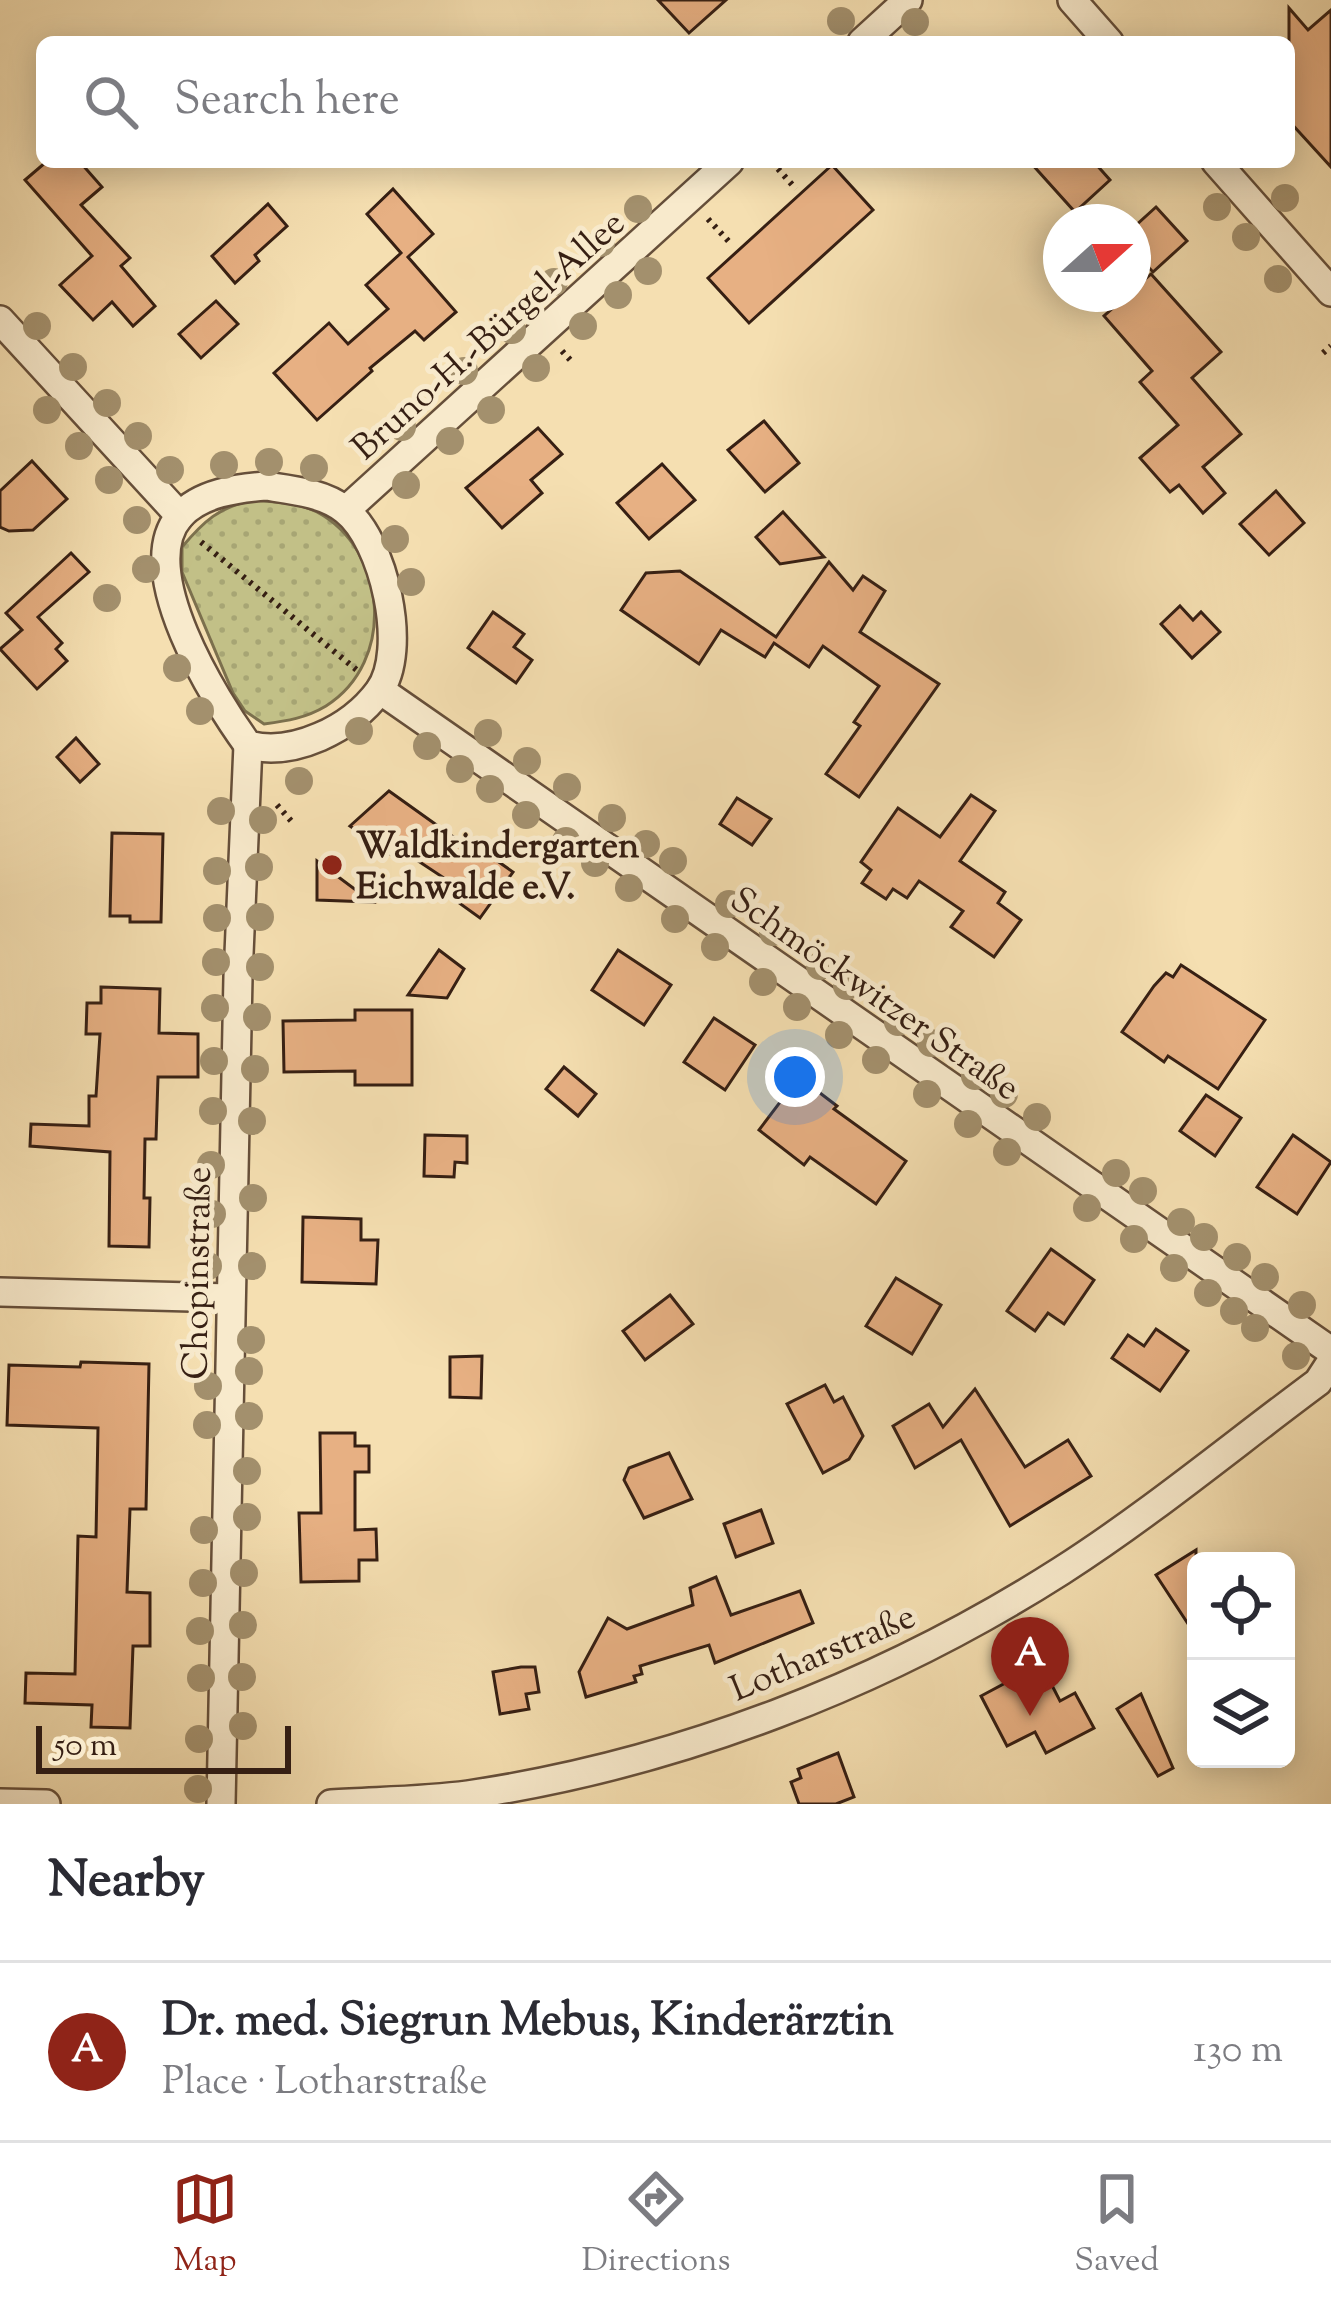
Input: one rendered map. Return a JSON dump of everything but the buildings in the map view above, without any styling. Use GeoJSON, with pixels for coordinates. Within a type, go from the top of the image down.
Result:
{"type":"FeatureCollection","features":[{"type":"Feature","properties":{"kind":"street"},"geometry":{"type":"LineString","coordinates":[[869,36],[908,0]]}},
{"type":"Feature","properties":{"kind":"street"},"geometry":{"type":"LineString","coordinates":[[1072,0],[1104,36]]}},
{"type":"Feature","properties":{"kind":"street","name":"Bruno-H.-Bürgel-Allee"},"geometry":{"type":"LineString","coordinates":[[346,510],[722,168]]}},
{"type":"Feature","properties":{"kind":"street"},"geometry":{"type":"LineString","coordinates":[[1221,168],[1331,292]]}},
{"type":"Feature","properties":{"kind":"street"},"geometry":{"type":"LineString","coordinates":[[0,320],[180,516]]}},
{"type":"Feature","properties":{"kind":"street"},"geometry":{"type":"LineString","coordinates":[[266,486],[325,499],[346,510],[379,563],[391,606],[389,663],[380,690],[326,734],[286,749],[248,745],[217,702],[165,580],[166,544],[180,516],[224,491],[266,486]]}},
{"type":"Feature","properties":{"kind":"street","name":"Schmöckwitzer Straße"},"geometry":{"type":"LineString","coordinates":[[380,690],[1331,1351]]}},
{"type":"Feature","properties":{"kind":"street","name":"Chopinstraße"},"geometry":{"type":"LineString","coordinates":[[221,1804],[230,1298],[248,745]]}},
{"type":"Feature","properties":{"kind":"street"},"geometry":{"type":"LineString","coordinates":[[0,1292],[230,1298]]}},
{"type":"Feature","properties":{"kind":"street","name":"Lotharstraße"},"geometry":{"type":"LineString","coordinates":[[331,1804],[467,1795],[589,1769],[715,1736],[893,1667],[1081,1558],[1318,1382],[1331,1362]]}},
{"type":"Feature","properties":{"kind":"street"},"geometry":{"type":"LineString","coordinates":[[0,1803],[46,1804]]}},
{"type":"Feature","properties":{"kind":"path"},"geometry":{"type":"LineString","coordinates":[[777,168],[796,189]]}},
{"type":"Feature","properties":{"kind":"path"},"geometry":{"type":"LineString","coordinates":[[1323,353],[1331,346]]}},
{"type":"Feature","properties":{"kind":"path"},"geometry":{"type":"LineString","coordinates":[[180,516],[195,536],[380,690]]}},
{"type":"Feature","properties":{"kind":"shaded area"},"geometry":{"type":"Polygon","coordinates":[[[253,500],[310,509],[341,529],[370,578],[374,607],[373,635],[349,687],[311,713],[264,724],[245,711],[233,693],[182,572],[182,547],[198,530],[221,511],[253,500]]]}},
{"type":"Feature","properties":{"kind":"place","name":"Waldkindergarten Eichwalde e.V."},"geometry":{"type":"Point","coordinates":[332,865]}},
{"type":"Feature","properties":{"kind":"place","name":"Dr. med. Siegrun Mebus, Kinderärztin"},"geometry":{"type":"Point","coordinates":[1030,1716]}}]}
